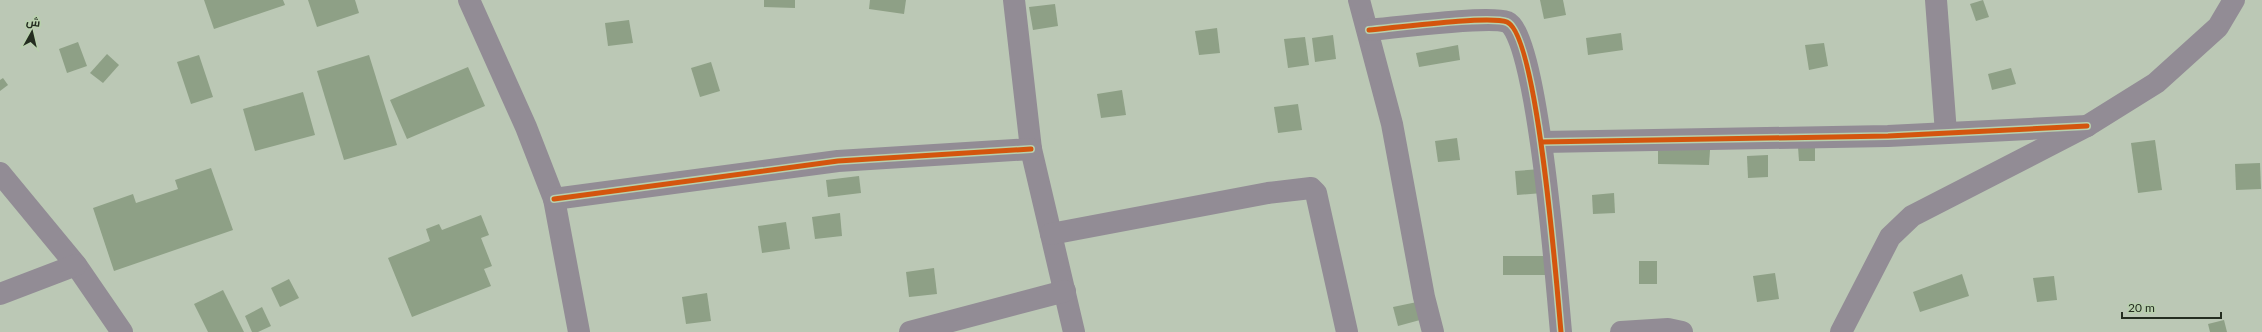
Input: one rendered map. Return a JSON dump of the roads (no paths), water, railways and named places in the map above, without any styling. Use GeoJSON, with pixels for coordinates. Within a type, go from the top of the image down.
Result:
{"type":"FeatureCollection","features":[{"type":"Feature","properties":{"kind":"street"},"geometry":{"type":"LineString","coordinates":[[469,0],[526,127],[554,199],[579,332]]}},
{"type":"Feature","properties":{"kind":"street"},"geometry":{"type":"LineString","coordinates":[[1014,0],[1031,149],[1074,332]]}},
{"type":"Feature","properties":{"kind":"street"},"geometry":{"type":"LineString","coordinates":[[1359,0],[1369,30],[1392,124],[1424,297],[1433,332]]}},
{"type":"Feature","properties":{"kind":"street"},"geometry":{"type":"LineString","coordinates":[[1936,0],[1946,133]]}},
{"type":"Feature","properties":{"kind":"street"},"geometry":{"type":"LineString","coordinates":[[1841,332],[1890,237],[1912,216],[2087,126],[2156,83],[2218,27],[2234,0]]}},
{"type":"Feature","properties":{"kind":"street"},"geometry":{"type":"LineString","coordinates":[[1369,30],[1476,21],[1508,22],[1515,29],[1525,62],[1542,142],[1561,332]]}},
{"type":"Feature","properties":{"kind":"street"},"geometry":{"type":"LineString","coordinates":[[1542,142],[1888,136],[2087,126]]}},
{"type":"Feature","properties":{"kind":"street"},"geometry":{"type":"LineString","coordinates":[[554,199],[838,162],[1031,149]]}},
{"type":"Feature","properties":{"kind":"street"},"geometry":{"type":"LineString","coordinates":[[0,173],[76,265],[122,332]]}},
{"type":"Feature","properties":{"kind":"street"},"geometry":{"type":"LineString","coordinates":[[1051,234],[1268,193],[1311,188],[1316,193],[1347,332]]}},
{"type":"Feature","properties":{"kind":"street"},"geometry":{"type":"LineString","coordinates":[[0,294],[76,265]]}},
{"type":"Feature","properties":{"kind":"street"},"geometry":{"type":"LineString","coordinates":[[910,332],[1065,291]]}},
{"type":"Feature","properties":{"kind":"street"},"geometry":{"type":"LineString","coordinates":[[1621,332],[1668,329],[1682,332]]}}]}
